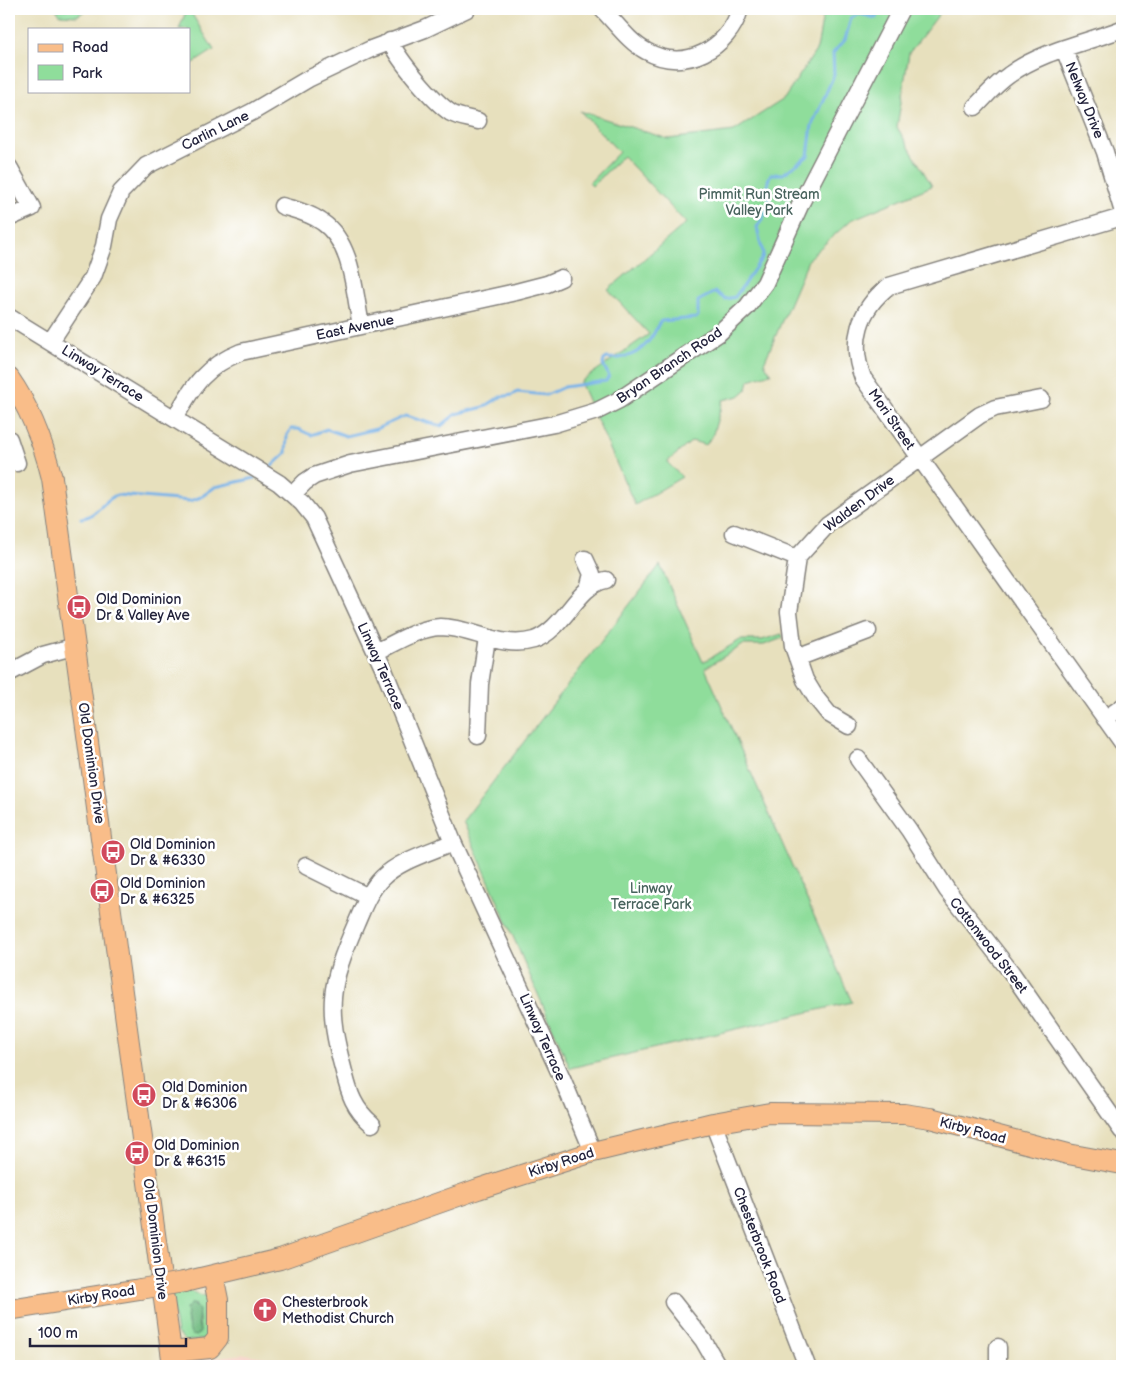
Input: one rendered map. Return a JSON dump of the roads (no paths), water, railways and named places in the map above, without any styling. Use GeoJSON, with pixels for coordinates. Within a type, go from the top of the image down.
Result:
{"type":"FeatureCollection","features":[{"type":"Feature","properties":{"kind":"main road","name":"Old Dominion Drive"},"geometry":{"type":"LineString","coordinates":[[9,378],[28,408],[38,431],[52,478],[172,1359]]}},
{"type":"Feature","properties":{"kind":"main road","name":"Kirby Road"},"geometry":{"type":"LineString","coordinates":[[9,1310],[184,1282],[280,1259],[593,1152],[713,1123],[770,1112],[904,1114],[930,1118],[1068,1154],[1122,1164]]}},
{"type":"Feature","properties":{"kind":"main road"},"geometry":{"type":"LineString","coordinates":[[172,1359],[210,1348],[218,1338],[218,1300],[213,1275]]}},
{"type":"Feature","properties":{"kind":"street","name":"Carlin Lane"},"geometry":{"type":"LineString","coordinates":[[51,341],[93,277],[102,254],[113,208],[121,192],[136,174],[163,155],[246,116],[308,79],[390,41],[424,29],[468,9]]}},
{"type":"Feature","properties":{"kind":"street"},"geometry":{"type":"LineString","coordinates":[[602,9],[636,44],[659,57],[672,59],[698,56],[720,43],[735,23],[740,9]]}},
{"type":"Feature","properties":{"kind":"street","name":"Bryan Branch Road"},"geometry":{"type":"LineString","coordinates":[[293,494],[314,476],[350,464],[554,424],[597,411],[619,400],[719,333],[747,307],[766,283],[802,201],[901,9]]}},
{"type":"Feature","properties":{"kind":"street"},"geometry":{"type":"LineString","coordinates":[[975,106],[1009,75],[1043,56],[1122,29]]}},
{"type":"Feature","properties":{"kind":"street"},"geometry":{"type":"LineString","coordinates":[[390,41],[401,62],[444,106],[456,115],[478,120]]}},
{"type":"Feature","properties":{"kind":"street","name":"Nelway Drive"},"geometry":{"type":"LineString","coordinates":[[1064,49],[1106,152],[1122,209]]}},
{"type":"Feature","properties":{"kind":"street"},"geometry":{"type":"LineString","coordinates":[[9,167],[32,208],[9,218]]}},
{"type":"Feature","properties":{"kind":"street"},"geometry":{"type":"LineString","coordinates":[[282,206],[303,212],[322,221],[340,242],[351,274],[362,325]]}},
{"type":"Feature","properties":{"kind":"street","name":"Mori Street"},"geometry":{"type":"LineString","coordinates":[[1122,217],[894,283],[872,301],[865,312],[858,332],[856,353],[858,366],[863,378],[1122,742]]}},
{"type":"Feature","properties":{"kind":"street","name":"East Avenue"},"geometry":{"type":"LineString","coordinates":[[175,418],[191,388],[202,376],[227,357],[241,352],[516,292],[547,284],[561,278]]}},
{"type":"Feature","properties":{"kind":"street","name":"Linway Terrace"},"geometry":{"type":"LineString","coordinates":[[9,317],[175,418],[293,494],[314,518],[376,652],[453,842],[562,1078],[593,1152]]}},
{"type":"Feature","properties":{"kind":"street","name":"Walden Drive"},"geometry":{"type":"LineString","coordinates":[[849,726],[829,714],[816,698],[805,680],[797,658],[790,634],[789,612],[791,589],[798,558],[828,524],[980,415],[995,408],[1041,399]]}},
{"type":"Feature","properties":{"kind":"street"},"geometry":{"type":"LineString","coordinates":[[9,439],[17,463]]}},
{"type":"Feature","properties":{"kind":"street"},"geometry":{"type":"LineString","coordinates":[[734,533],[798,558]]}},
{"type":"Feature","properties":{"kind":"street"},"geometry":{"type":"LineString","coordinates":[[585,560],[592,574],[588,589]]}},
{"type":"Feature","properties":{"kind":"street"},"geometry":{"type":"LineString","coordinates":[[376,652],[424,630],[437,627],[450,628],[509,643],[522,642],[546,634],[556,626],[588,589],[599,581],[606,580]]}},
{"type":"Feature","properties":{"kind":"street"},"geometry":{"type":"LineString","coordinates":[[797,658],[868,631]]}},
{"type":"Feature","properties":{"kind":"street"},"geometry":{"type":"LineString","coordinates":[[478,736],[480,684],[487,638]]}},
{"type":"Feature","properties":{"kind":"street"},"geometry":{"type":"LineString","coordinates":[[9,673],[43,655],[76,646]]}},
{"type":"Feature","properties":{"kind":"street"},"geometry":{"type":"LineString","coordinates":[[1105,718],[1122,707]]}},
{"type":"Feature","properties":{"kind":"street","name":"Cottonwood Street"},"geometry":{"type":"LineString","coordinates":[[858,759],[909,830],[947,890],[1011,972],[1122,1131]]}},
{"type":"Feature","properties":{"kind":"street"},"geometry":{"type":"LineString","coordinates":[[372,1124],[356,1109],[351,1098],[332,1021],[332,1002],[340,960],[368,897],[379,881],[393,869],[453,842]]}},
{"type":"Feature","properties":{"kind":"street"},"geometry":{"type":"LineString","coordinates":[[306,866],[368,897]]}},
{"type":"Feature","properties":{"kind":"street","name":"Chesterbrook Road"},"geometry":{"type":"LineString","coordinates":[[713,1123],[807,1366]]}},
{"type":"Feature","properties":{"kind":"street"},"geometry":{"type":"LineString","coordinates":[[673,1302],[703,1340],[718,1366]]}},
{"type":"Feature","properties":{"kind":"street"},"geometry":{"type":"LineString","coordinates":[[998,1347],[998,1366]]}},
{"type":"Feature","properties":{"kind":"waterway"},"geometry":{"type":"LineString","coordinates":[[271,467],[286,453],[287,435],[291,429],[298,429],[311,435],[327,429],[346,436],[376,429],[405,416],[441,426],[456,414],[484,407],[500,397],[517,392],[546,395],[564,387],[606,381],[609,376],[603,364],[604,360],[607,358],[621,358],[639,351],[649,341],[661,321],[696,318],[698,316],[698,301],[715,292],[725,299],[735,297],[762,258],[763,253],[757,227],[768,205],[769,177],[771,174],[783,174],[808,156],[812,125],[834,75],[833,53],[845,40],[851,18],[860,14],[876,18],[878,9]]}},
{"type":"Feature","properties":{"kind":"waterway"},"geometry":{"type":"LineString","coordinates":[[81,518],[91,515],[117,495],[190,501],[201,497],[215,487],[255,478]]}},
{"type":"Feature","properties":{"kind":"place","name":"Old Dominion Dr & Valley Ave"},"geometry":{"type":"Point","coordinates":[79,607]}},
{"type":"Feature","properties":{"kind":"place","name":"Old Dominion Dr & #6330"},"geometry":{"type":"Point","coordinates":[113,852]}},
{"type":"Feature","properties":{"kind":"place","name":"Old Dominion Dr & #6325"},"geometry":{"type":"Point","coordinates":[102,891]}},
{"type":"Feature","properties":{"kind":"place","name":"Old Dominion Dr & #6306"},"geometry":{"type":"Point","coordinates":[144,1095]}},
{"type":"Feature","properties":{"kind":"place","name":"Old Dominion Dr & #6315"},"geometry":{"type":"Point","coordinates":[137,1153]}},
{"type":"Feature","properties":{"kind":"place","name":"Chesterbrook Methodist Church"},"geometry":{"type":"Point","coordinates":[265,1310]}},
{"type":"Feature","properties":{"kind":"park label","name":"Pimmit Run Stream Valley Park"},"geometry":{"type":"Point","coordinates":[759,202]}},
{"type":"Feature","properties":{"kind":"park label","name":"Linway Terrace Park"},"geometry":{"type":"Point","coordinates":[651,896]}}]}
